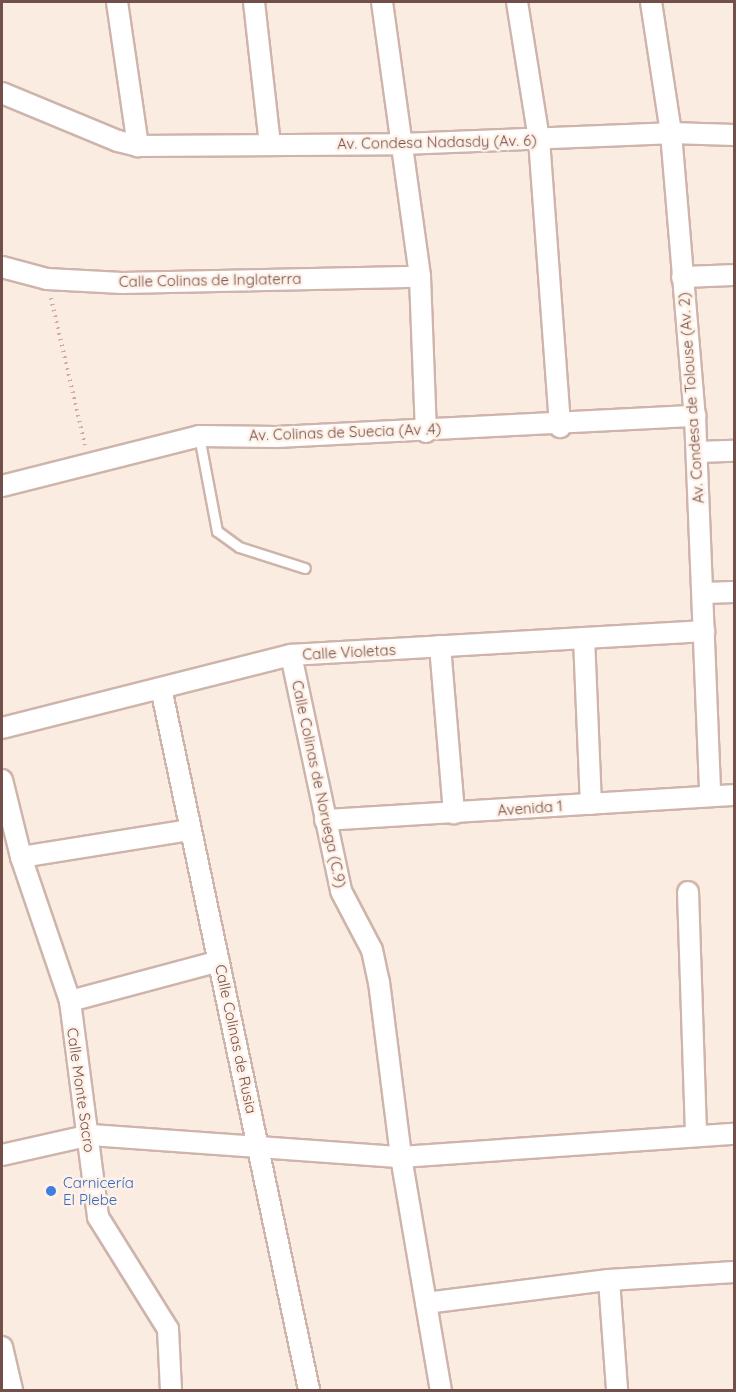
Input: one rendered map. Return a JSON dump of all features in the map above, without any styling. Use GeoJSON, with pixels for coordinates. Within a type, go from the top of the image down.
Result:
{"type":"FeatureCollection","features":[{"type":"Feature","properties":{"kind":"street"},"geometry":{"type":"LineString","coordinates":[[117,2],[138,146]]}},
{"type":"Feature","properties":{"kind":"street"},"geometry":{"type":"LineString","coordinates":[[254,2],[270,144]]}},
{"type":"Feature","properties":{"kind":"street"},"geometry":{"type":"LineString","coordinates":[[382,2],[420,277],[426,430]]}},
{"type":"Feature","properties":{"kind":"street"},"geometry":{"type":"LineString","coordinates":[[517,2],[539,139],[560,425]]}},
{"type":"Feature","properties":{"kind":"street","name":"Av. Condesa de Tolouse (Av. 2)"},"geometry":{"type":"LineString","coordinates":[[651,2],[671,133],[695,416],[710,796]]}},
{"type":"Feature","properties":{"kind":"street","name":"Av. Condesa Nadasdy (Av. 6)"},"geometry":{"type":"LineString","coordinates":[[2,93],[118,141],[138,146],[402,144],[671,133],[735,135]]}},
{"type":"Feature","properties":{"kind":"street","name":"Calle Colinas de Inglaterra"},"geometry":{"type":"LineString","coordinates":[[2,267],[46,279],[122,283],[420,277]]}},
{"type":"Feature","properties":{"kind":"street"},"geometry":{"type":"LineString","coordinates":[[682,277],[735,275]]}},
{"type":"Feature","properties":{"kind":"street","name":"Av. Colinas de Suecia (Av .4)"},"geometry":{"type":"LineString","coordinates":[[2,486],[199,436],[560,425],[695,416]]}},
{"type":"Feature","properties":{"kind":"street"},"geometry":{"type":"LineString","coordinates":[[697,452],[735,451]]}},
{"type":"Feature","properties":{"kind":"street"},"geometry":{"type":"LineString","coordinates":[[703,593],[735,592]]}},
{"type":"Feature","properties":{"kind":"street","name":"Calle Violetas"},"geometry":{"type":"LineString","coordinates":[[2,728],[291,655],[704,632]]}},
{"type":"Feature","properties":{"kind":"street"},"geometry":{"type":"LineString","coordinates":[[584,638],[591,804]]}},
{"type":"Feature","properties":{"kind":"street"},"geometry":{"type":"LineString","coordinates":[[440,646],[454,813]]}},
{"type":"Feature","properties":{"kind":"street","name":"Calle Colinas de Noruega (C.9)"},"geometry":{"type":"LineString","coordinates":[[291,655],[341,891],[372,950],[379,982],[401,1157],[441,1390]]}},
{"type":"Feature","properties":{"kind":"street","name":"Calle Colinas de Rusia"},"geometry":{"type":"LineString","coordinates":[[161,688],[260,1147],[309,1390]]}},
{"type":"Feature","properties":{"kind":"street","name":"Calle Monte Sacro"},"geometry":{"type":"LineString","coordinates":[[2,780],[21,857],[70,1001],[98,1217],[168,1329],[171,1390]]}},
{"type":"Feature","properties":{"kind":"street","name":"Avenida 1"},"geometry":{"type":"LineString","coordinates":[[325,820],[735,795]]}},
{"type":"Feature","properties":{"kind":"street"},"geometry":{"type":"LineString","coordinates":[[21,857],[190,830]]}},
{"type":"Feature","properties":{"kind":"street"},"geometry":{"type":"LineString","coordinates":[[688,892],[696,1136]]}},
{"type":"Feature","properties":{"kind":"street"},"geometry":{"type":"LineString","coordinates":[[70,1001],[219,961]]}},
{"type":"Feature","properties":{"kind":"street"},"geometry":{"type":"LineString","coordinates":[[2,1155],[87,1136],[401,1157],[735,1134]]}},
{"type":"Feature","properties":{"kind":"street"},"geometry":{"type":"LineString","coordinates":[[426,1303],[609,1280],[735,1272]]}},
{"type":"Feature","properties":{"kind":"street"},"geometry":{"type":"LineString","coordinates":[[609,1280],[617,1390]]}},
{"type":"Feature","properties":{"kind":"street"},"geometry":{"type":"LineString","coordinates":[[2,1347],[12,1390]]}},
{"type":"Feature","properties":{"kind":"lane"},"geometry":{"type":"LineString","coordinates":[[199,436],[217,531],[239,547],[305,568]]}},
{"type":"Feature","properties":{"kind":"path"},"geometry":{"type":"LineString","coordinates":[[46,279],[90,464]]}},
{"type":"Feature","properties":{"kind":"place","name":"Carnicería El Plebe"},"geometry":{"type":"Point","coordinates":[51,1191]}}]}
